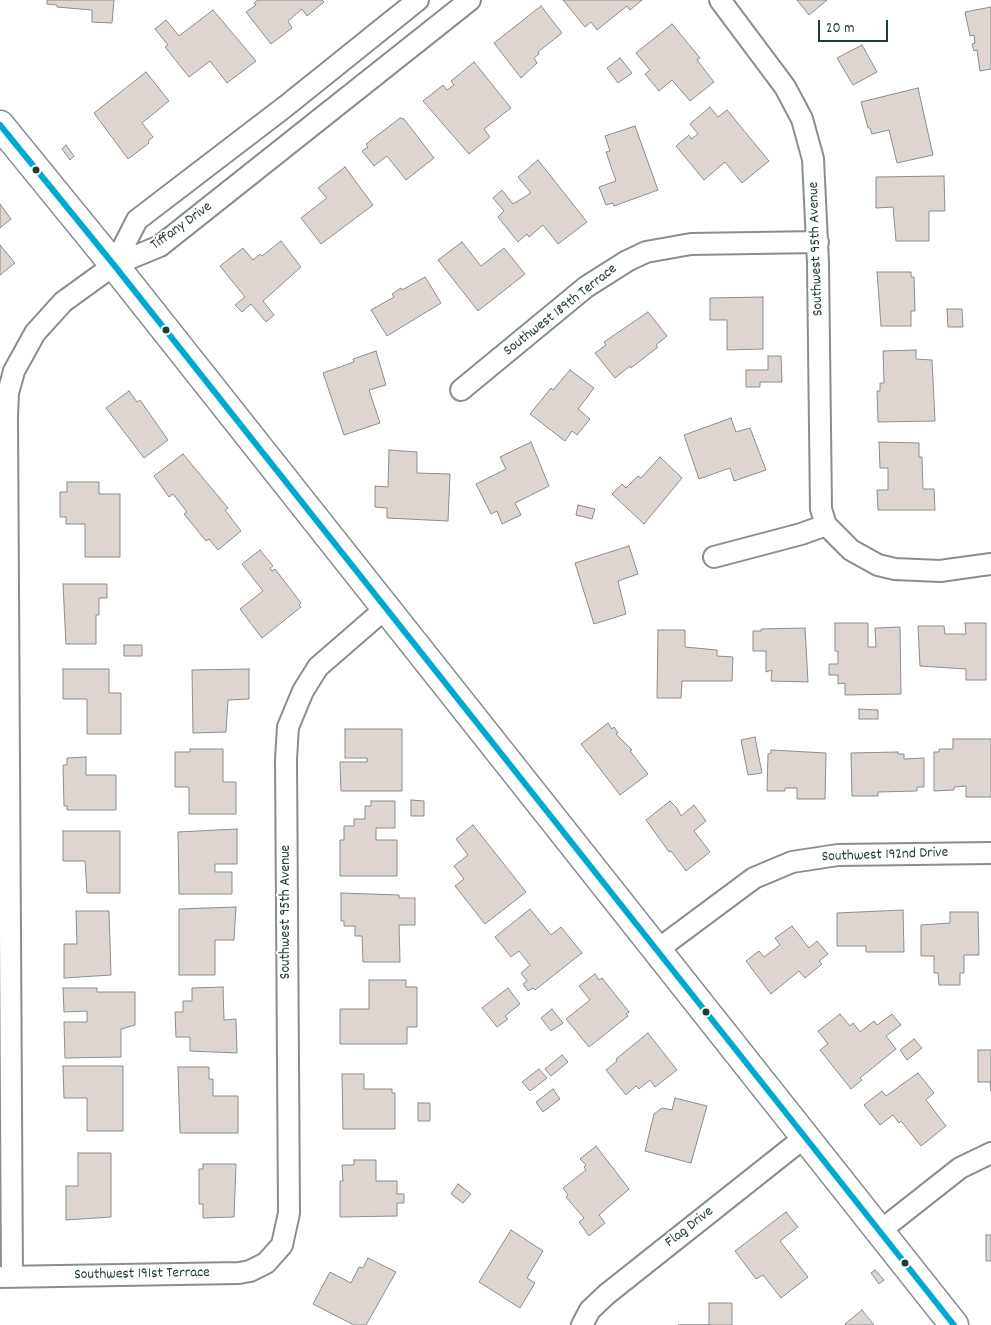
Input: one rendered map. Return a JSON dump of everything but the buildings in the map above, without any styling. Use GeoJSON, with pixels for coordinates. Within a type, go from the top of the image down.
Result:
{"type":"FeatureCollection","features":[{"type":"Feature","properties":{"kind":"street","name":"Tiffany Drive"},"geometry":{"type":"LineString","coordinates":[[114,265],[137,220],[286,106],[418,0]]}},
{"type":"Feature","properties":{"kind":"street","name":"Tiffany Drive"},"geometry":{"type":"LineString","coordinates":[[114,265],[160,246],[470,0]]}},
{"type":"Feature","properties":{"kind":"street","name":"Southwest 95th Avenue"},"geometry":{"type":"LineString","coordinates":[[720,0],[771,66],[802,118],[813,159],[818,242],[821,509],[826,525]]}},
{"type":"Feature","properties":{"kind":"street"},"geometry":{"type":"LineString","coordinates":[[0,125],[114,265],[954,1325]]}},
{"type":"Feature","properties":{"kind":"street","name":"Southwest 189th Terrace"},"geometry":{"type":"LineString","coordinates":[[461,390],[586,287],[627,261],[646,252],[691,244],[818,242]]}},
{"type":"Feature","properties":{"kind":"street"},"geometry":{"type":"LineString","coordinates":[[6,1277],[6,416],[8,393],[14,371],[26,347],[46,320],[63,302],[114,265]]}},
{"type":"Feature","properties":{"kind":"street"},"geometry":{"type":"LineString","coordinates":[[714,557],[801,534],[826,525],[850,550],[878,566],[895,569],[940,571],[991,564]]}},
{"type":"Feature","properties":{"kind":"street","name":"Southwest 95th Avenue"},"geometry":{"type":"LineString","coordinates":[[277,1251],[285,1236],[289,1213],[286,759],[288,727],[303,691],[318,667],[386,608]]}},
{"type":"Feature","properties":{"kind":"street","name":"Southwest 192nd Drive"},"geometry":{"type":"LineString","coordinates":[[657,950],[754,878],[792,862],[838,855],[991,853]]}},
{"type":"Feature","properties":{"kind":"street","name":"Flag Drive"},"geometry":{"type":"LineString","coordinates":[[582,1325],[590,1310],[607,1294],[805,1137]]}},
{"type":"Feature","properties":{"kind":"street"},"geometry":{"type":"LineString","coordinates":[[880,1231],[960,1168],[991,1153]]}},
{"type":"Feature","properties":{"kind":"street","name":"Southwest 191st Terrace"},"geometry":{"type":"LineString","coordinates":[[6,1277],[234,1274],[259,1267],[277,1251]]}},
{"type":"Feature","properties":{"kind":"transit line"},"geometry":{"type":"LineString","coordinates":[[0,125],[114,265],[954,1325]]}}]}
